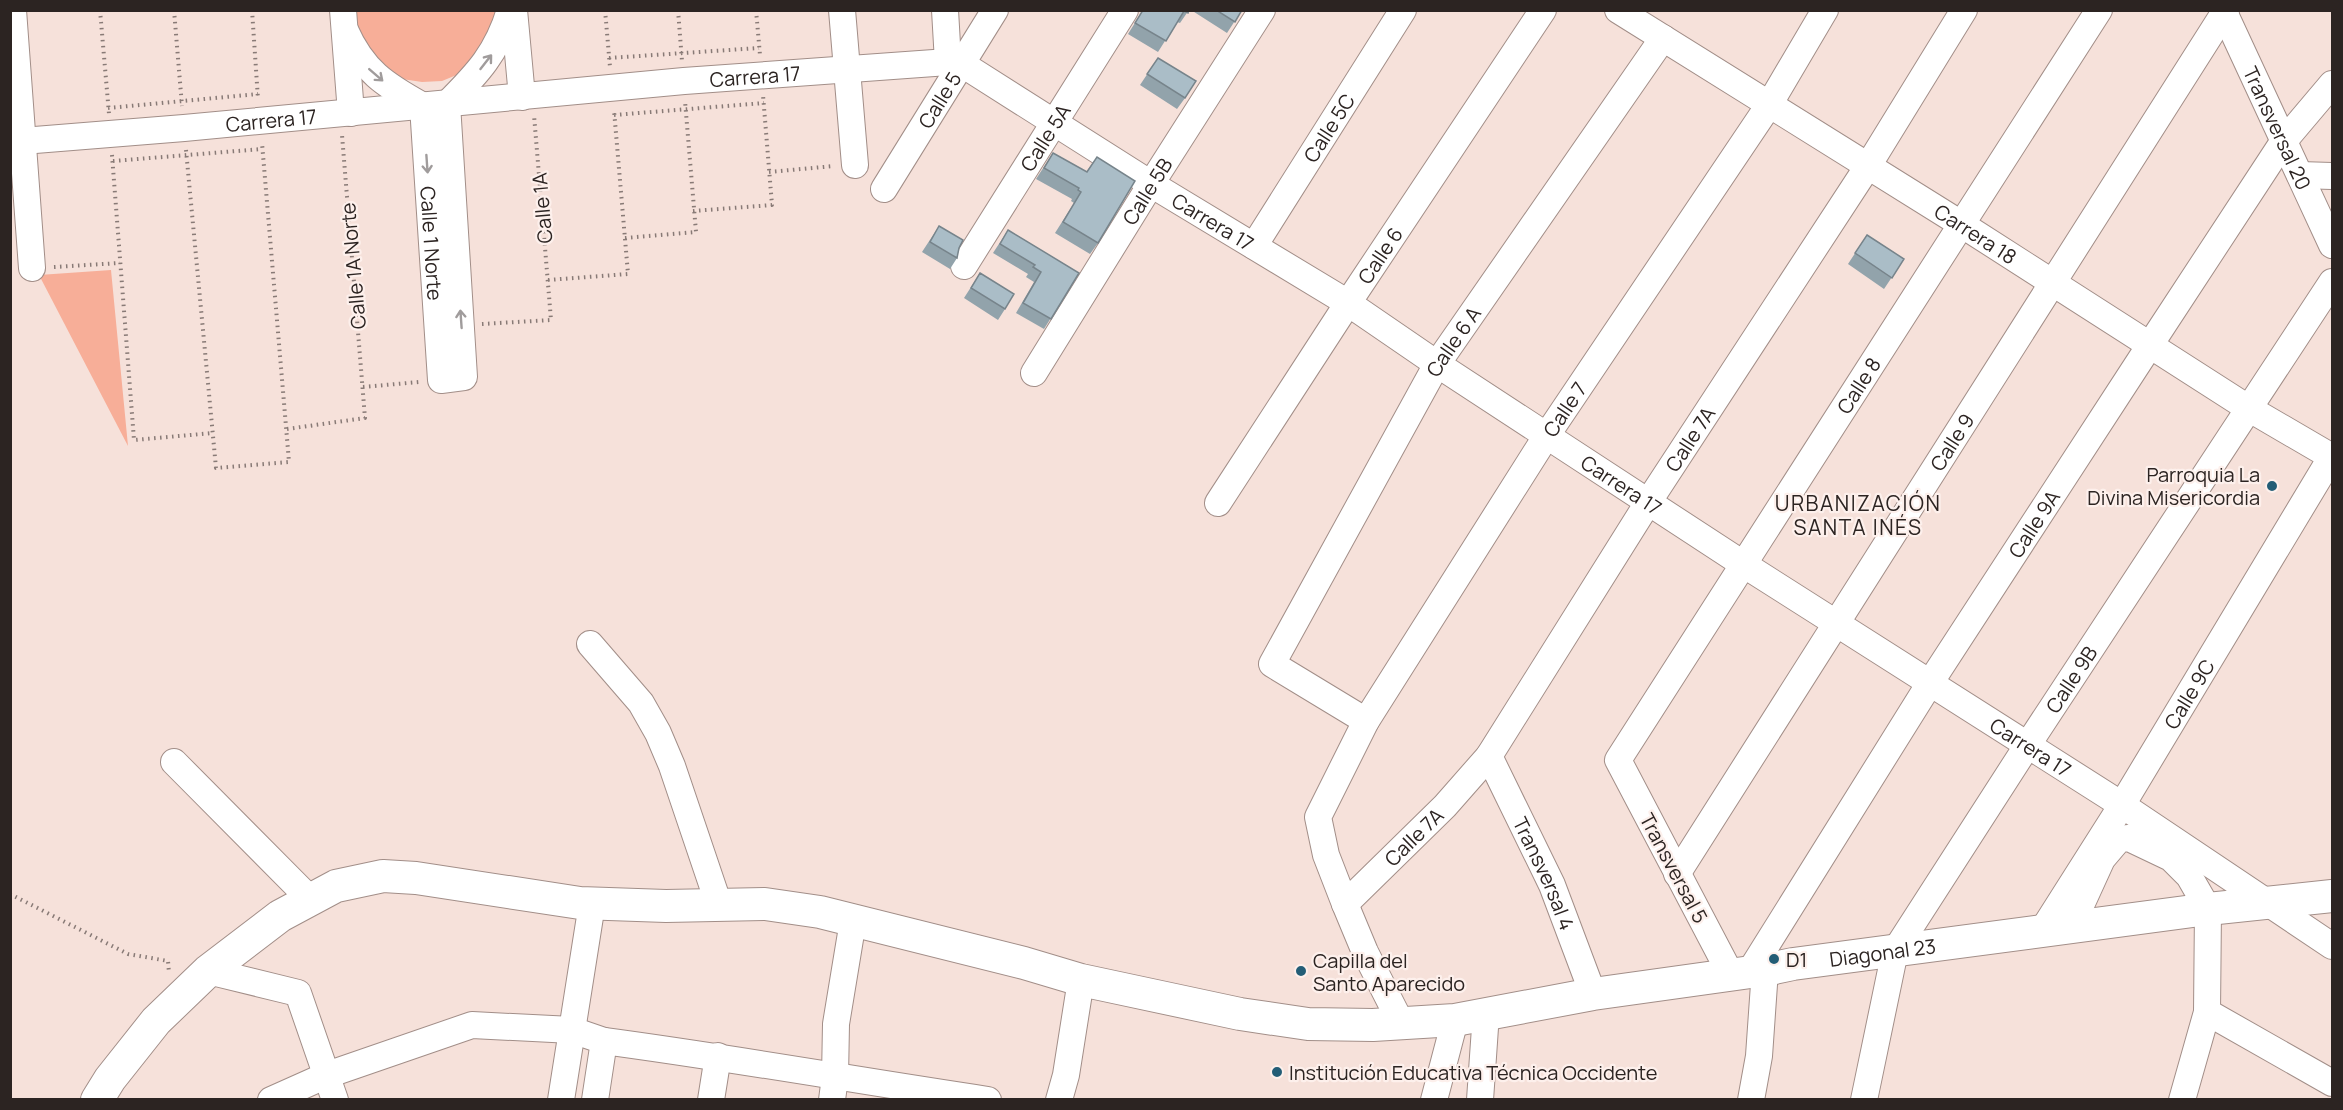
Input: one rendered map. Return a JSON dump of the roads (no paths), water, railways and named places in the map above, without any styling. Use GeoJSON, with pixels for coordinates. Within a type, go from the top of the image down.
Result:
{"type":"FeatureCollection","features":[{"type":"Feature","properties":{"kind":"main road","name":"Diagonal 23"},"geometry":{"type":"LineString","coordinates":[[97,1100],[110,1079],[156,1021],[208,971],[280,916],[336,886],[383,876],[416,878],[529,897],[592,904],[624,906],[765,904],[820,912],[1024,963],[1081,980],[1240,1014],[1308,1023],[1373,1025],[1455,1020],[1593,994],[1749,973],[1792,964],[2208,909],[2332,896]]}},
{"type":"Feature","properties":{"kind":"street"},"geometry":{"type":"LineString","coordinates":[[13,10],[17,141],[32,268]]}},
{"type":"Feature","properties":{"kind":"street"},"geometry":{"type":"LineString","coordinates":[[512,10],[527,97]]}},
{"type":"Feature","properties":{"kind":"street"},"geometry":{"type":"LineString","coordinates":[[344,20],[355,52],[369,69],[385,83],[435,105],[479,70],[494,51],[512,10]]}},
{"type":"Feature","properties":{"kind":"street"},"geometry":{"type":"LineString","coordinates":[[842,10],[855,165]]}},
{"type":"Feature","properties":{"kind":"street"},"geometry":{"type":"LineString","coordinates":[[945,10],[955,63]]}},
{"type":"Feature","properties":{"kind":"street","name":"Calle 5"},"geometry":{"type":"LineString","coordinates":[[884,189],[955,63],[995,10]]}},
{"type":"Feature","properties":{"kind":"street","name":"Calle 5A"},"geometry":{"type":"LineString","coordinates":[[964,266],[1125,10]]}},
{"type":"Feature","properties":{"kind":"street","name":"Calle 5B"},"geometry":{"type":"LineString","coordinates":[[1034,373],[1262,10]]}},
{"type":"Feature","properties":{"kind":"street","name":"Calle 5C"},"geometry":{"type":"LineString","coordinates":[[1254,246],[1403,10]]}},
{"type":"Feature","properties":{"kind":"street","name":"Calle 6"},"geometry":{"type":"LineString","coordinates":[[1218,503],[1543,10]]}},
{"type":"Feature","properties":{"kind":"street","name":"Carrera 18"},"geometry":{"type":"LineString","coordinates":[[1618,10],[1961,224],[2248,408],[2332,456]]}},
{"type":"Feature","properties":{"kind":"street","name":"Calle 7"},"geometry":{"type":"LineString","coordinates":[[1345,904],[1326,855],[1318,817],[1365,721],[1547,435],[1769,105],[1825,10]]}},
{"type":"Feature","properties":{"kind":"street","name":"Calle 7A"},"geometry":{"type":"LineString","coordinates":[[1345,904],[1445,806],[1489,756],[1649,501],[1868,166],[1964,10]]}},
{"type":"Feature","properties":{"kind":"street","name":"Calle 8"},"geometry":{"type":"LineString","coordinates":[[1618,760],[2099,10]]}},
{"type":"Feature","properties":{"kind":"street","name":"Transversal 20"},"geometry":{"type":"LineString","coordinates":[[2223,11],[2332,245]]}},
{"type":"Feature","properties":{"kind":"street","name":"Calle 9"},"geometry":{"type":"LineString","coordinates":[[1677,874],[2054,284],[2223,11]]}},
{"type":"Feature","properties":{"kind":"street"},"geometry":{"type":"LineString","coordinates":[[344,20],[345,113]]}},
{"type":"Feature","properties":{"kind":"street","name":"Calle 6 A"},"geometry":{"type":"LineString","coordinates":[[1365,721],[1272,664],[1437,364],[1663,38]]}},
{"type":"Feature","properties":{"kind":"street","name":"Carrera 17"},"geometry":{"type":"LineString","coordinates":[[17,141],[184,128],[684,81],[847,68],[955,63],[1348,303],[1437,364],[1743,564],[2122,805],[2332,946]]}},
{"type":"Feature","properties":{"kind":"street","name":"Calle 9A"},"geometry":{"type":"LineString","coordinates":[[1749,973],[1930,683],[2283,142],[2332,84]]}},
{"type":"Feature","properties":{"kind":"street","name":"Calle 1 Norte"},"geometry":{"type":"LineString","coordinates":[[435,105],[461,325],[453,379],[435,105]]}},
{"type":"Feature","properties":{"kind":"street"},"geometry":{"type":"LineString","coordinates":[[2300,175],[2332,176]]}},
{"type":"Feature","properties":{"kind":"street","name":"Calle 9B"},"geometry":{"type":"LineString","coordinates":[[1864,1100],[1895,951],[2332,282]]}},
{"type":"Feature","properties":{"kind":"street","name":"Calle 9C"},"geometry":{"type":"LineString","coordinates":[[2056,929],[2122,805],[2332,456]]}},
{"type":"Feature","properties":{"kind":"street"},"geometry":{"type":"LineString","coordinates":[[590,644],[641,703],[658,733],[672,766],[719,905]]}},
{"type":"Feature","properties":{"kind":"street","name":"Transversal 4"},"geometry":{"type":"LineString","coordinates":[[1489,756],[1552,885],[1593,994]]}},
{"type":"Feature","properties":{"kind":"street","name":"Transversal 5"},"geometry":{"type":"LineString","coordinates":[[1618,760],[1677,874],[1749,973]]}},
{"type":"Feature","properties":{"kind":"street"},"geometry":{"type":"LineString","coordinates":[[174,762],[311,900]]}},
{"type":"Feature","properties":{"kind":"street"},"geometry":{"type":"LineString","coordinates":[[2056,929],[2102,860],[2119,839],[2129,838],[2170,858],[2189,876],[2208,909],[2207,1012],[2186,1098]]}},
{"type":"Feature","properties":{"kind":"street"},"geometry":{"type":"LineString","coordinates":[[561,1100],[592,904]]}},
{"type":"Feature","properties":{"kind":"street"},"geometry":{"type":"LineString","coordinates":[[1345,904],[1401,1023]]}},
{"type":"Feature","properties":{"kind":"street"},"geometry":{"type":"LineString","coordinates":[[833,1088],[836,1024],[853,921]]}},
{"type":"Feature","properties":{"kind":"street"},"geometry":{"type":"LineString","coordinates":[[208,971],[298,993],[335,1100]]}},
{"type":"Feature","properties":{"kind":"street"},"geometry":{"type":"LineString","coordinates":[[1749,973],[1759,1056],[1751,1100]]}},
{"type":"Feature","properties":{"kind":"street"},"geometry":{"type":"LineString","coordinates":[[1059,1100],[1066,1075],[1081,980]]}},
{"type":"Feature","properties":{"kind":"street"},"geometry":{"type":"LineString","coordinates":[[2207,1012],[2332,1083]]}},
{"type":"Feature","properties":{"kind":"street"},"geometry":{"type":"LineString","coordinates":[[1480,1100],[1486,1013]]}},
{"type":"Feature","properties":{"kind":"street"},"geometry":{"type":"LineString","coordinates":[[1434,1100],[1455,1020]]}},
{"type":"Feature","properties":{"kind":"street"},"geometry":{"type":"LineString","coordinates":[[271,1100],[327,1075],[472,1025],[572,1030],[604,1041],[718,1056],[833,1088],[988,1100]]}},
{"type":"Feature","properties":{"kind":"street"},"geometry":{"type":"LineString","coordinates":[[595,1100],[604,1041]]}},
{"type":"Feature","properties":{"kind":"street"},"geometry":{"type":"LineString","coordinates":[[711,1100],[718,1056]]}},
{"type":"Feature","properties":{"kind":"place","name":"Parroquia La Divina Misericordia"},"geometry":{"type":"Point","coordinates":[2272,486]}},
{"type":"Feature","properties":{"kind":"place","name":"D1"},"geometry":{"type":"Point","coordinates":[1774,959]}},
{"type":"Feature","properties":{"kind":"place","name":"Capilla del Santo Aparecido"},"geometry":{"type":"Point","coordinates":[1301,971]}},
{"type":"Feature","properties":{"kind":"place","name":"Institución Educativa Técnica Occidente"},"geometry":{"type":"Point","coordinates":[1277,1072]}},
{"type":"Feature","properties":{"kind":"district","name":"URBANIZACIÓN SANTA INÉS"},"geometry":{"type":"Point","coordinates":[1858,515]}}]}
